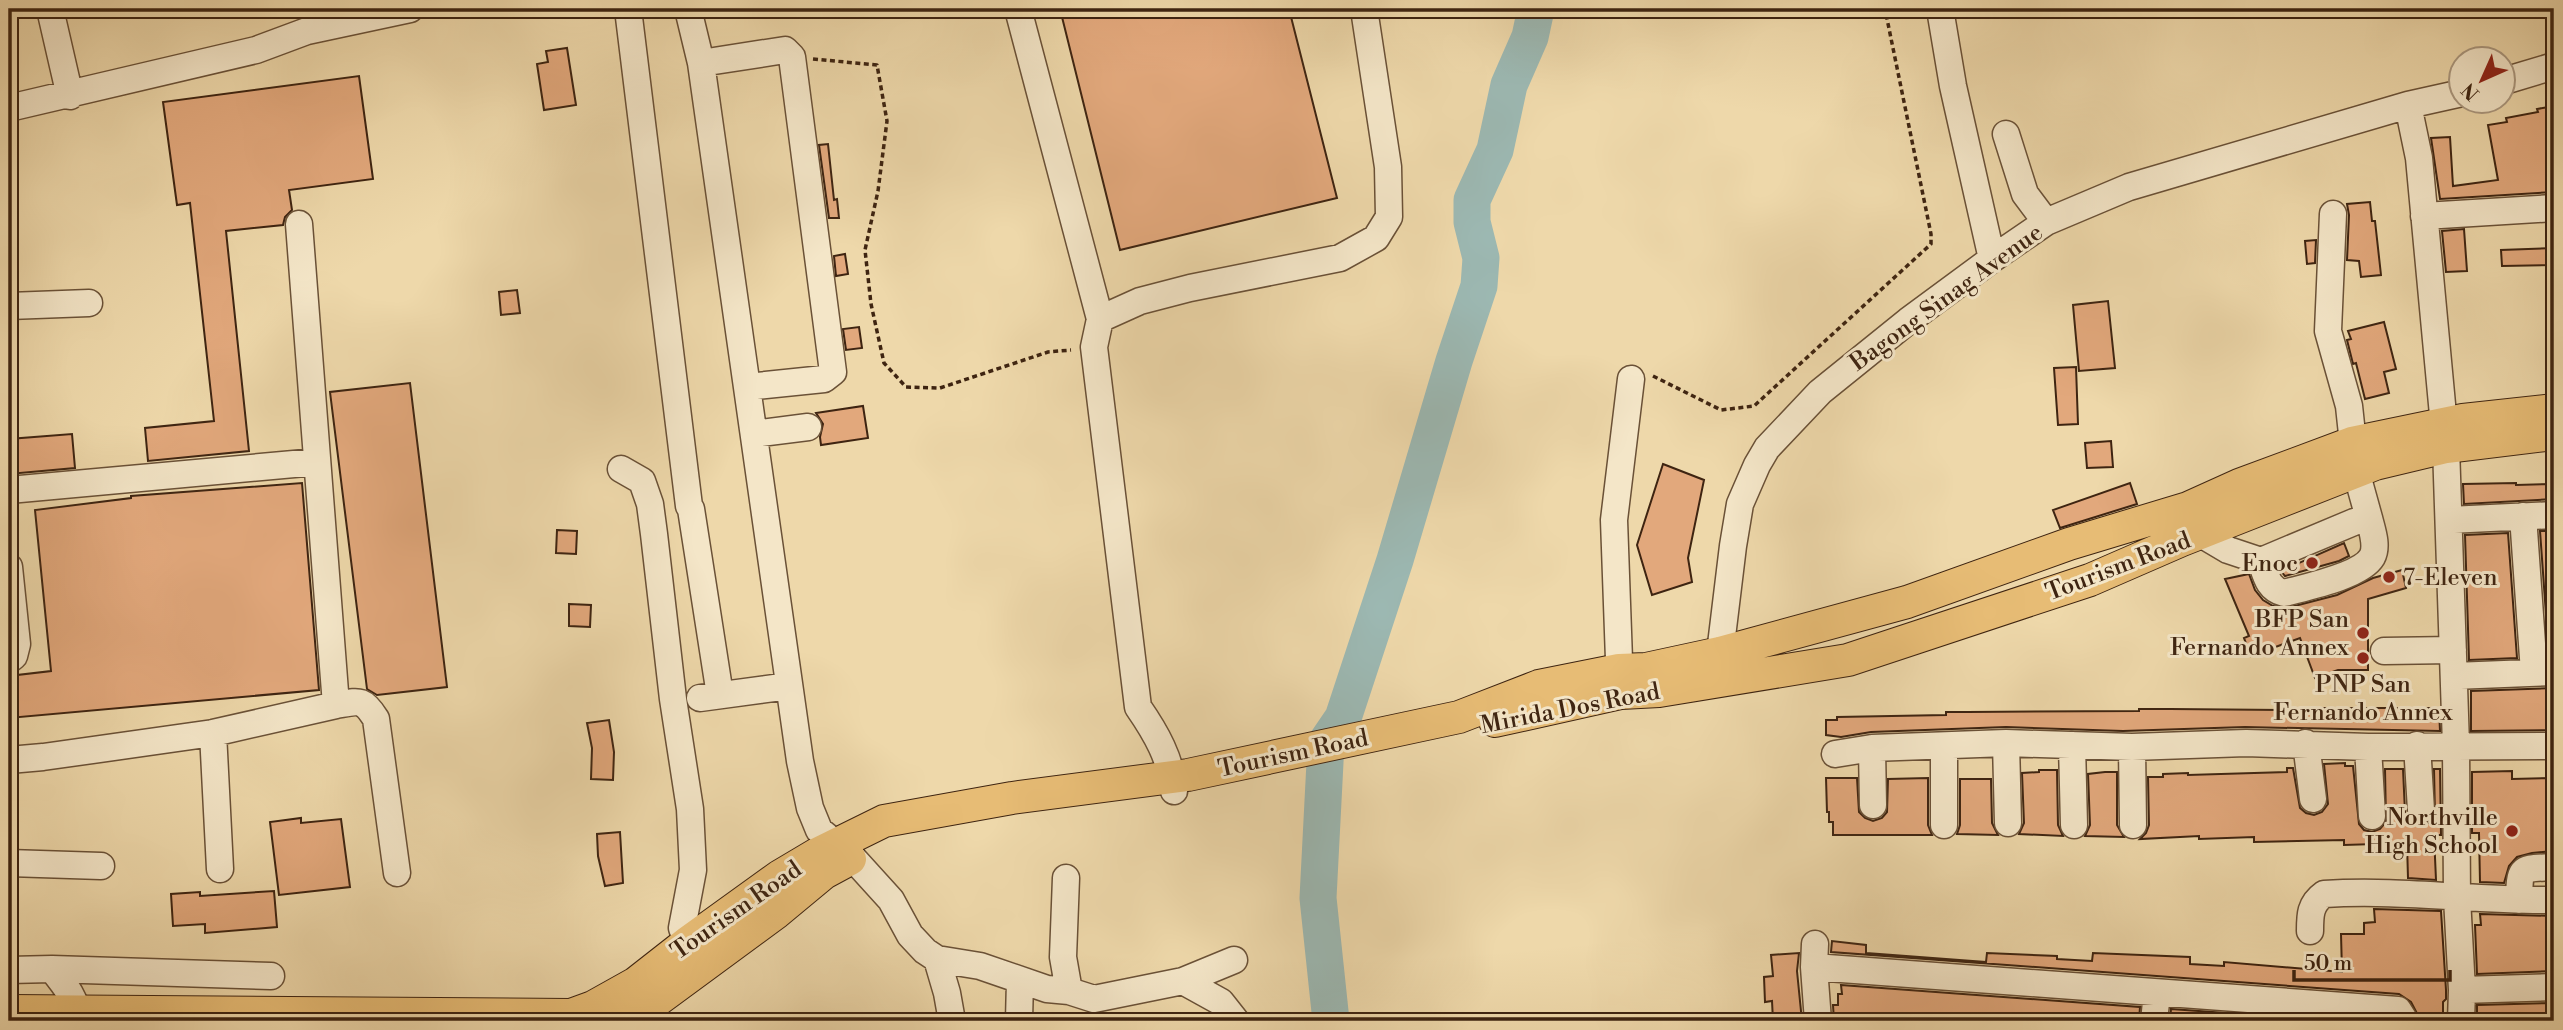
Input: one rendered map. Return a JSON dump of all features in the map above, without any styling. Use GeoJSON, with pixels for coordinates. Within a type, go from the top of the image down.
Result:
{"type":"FeatureCollection","features":[{"type":"Feature","properties":{"kind":"main road","name":"Tourism Road"},"geometry":{"type":"LineString","coordinates":[[1678,688],[1721,667],[2069,544],[2195,521],[2239,485],[2554,410]]}},
{"type":"Feature","properties":{"kind":"main road","name":"Tourism Road"},"geometry":{"type":"LineString","coordinates":[[2445,435],[2554,433]]}},
{"type":"Feature","properties":{"kind":"main road","name":"Mirida Dos Road"},"geometry":{"type":"LineString","coordinates":[[1461,723],[1544,708],[1620,682],[1646,668],[1721,667]]}},
{"type":"Feature","properties":{"kind":"main road","name":"Mirida Dos Road"},"geometry":{"type":"LineString","coordinates":[[1620,682],[1678,688]]}},
{"type":"Feature","properties":{"kind":"main road","name":"Tourism Road"},"geometry":{"type":"LineString","coordinates":[[9,1011],[78,1016],[571,1015],[593,1007],[636,983],[780,876],[844,851],[939,829],[1040,815],[1461,723]]}},
{"type":"Feature","properties":{"kind":"main road","name":"Tourism Road"},"geometry":{"type":"LineString","coordinates":[[636,1019],[777,912],[824,873],[844,851],[884,821],[1012,798],[1173,784]]}},
{"type":"Feature","properties":{"kind":"street"},"geometry":{"type":"LineString","coordinates":[[50,9],[70,96]]}},
{"type":"Feature","properties":{"kind":"street"},"geometry":{"type":"LineString","coordinates":[[9,108],[70,96],[256,50],[307,32],[410,9]]}},
{"type":"Feature","properties":{"kind":"street"},"geometry":{"type":"LineString","coordinates":[[628,9],[710,696],[789,687]]}},
{"type":"Feature","properties":{"kind":"street"},"geometry":{"type":"LineString","coordinates":[[688,9],[701,63],[789,687],[810,808],[819,830],[844,851],[891,900],[910,935],[937,959],[952,1021]]}},
{"type":"Feature","properties":{"kind":"street"},"geometry":{"type":"LineString","coordinates":[[1018,9],[1100,319],[1094,347],[1138,708],[1159,738],[1173,784]]}},
{"type":"Feature","properties":{"kind":"street"},"geometry":{"type":"LineString","coordinates":[[1100,319],[1140,302],[1190,288],[1340,258],[1376,238],[1389,218],[1388,167],[1364,9]]}},
{"type":"Feature","properties":{"kind":"street"},"geometry":{"type":"LineString","coordinates":[[1940,9],[1953,86],[1992,259]]}},
{"type":"Feature","properties":{"kind":"street"},"geometry":{"type":"LineString","coordinates":[[701,63],[785,50],[792,58],[833,372],[824,379],[747,387]]}},
{"type":"Feature","properties":{"kind":"street"},"geometry":{"type":"LineString","coordinates":[[2518,77],[2554,66]]}},
{"type":"Feature","properties":{"kind":"street","name":"Bagong Sinag Avenue"},"geometry":{"type":"LineString","coordinates":[[1721,667],[1740,504],[1756,465],[1767,448],[1820,392],[1992,259],[2046,222],[2129,187],[2408,105],[2448,96]]}},
{"type":"Feature","properties":{"kind":"street"},"geometry":{"type":"LineString","coordinates":[[2408,105],[2418,158],[2445,435],[2456,745],[2461,1021]]}},
{"type":"Feature","properties":{"kind":"street"},"geometry":{"type":"LineString","coordinates":[[2006,134],[2025,194],[2046,222]]}},
{"type":"Feature","properties":{"kind":"street"},"geometry":{"type":"LineString","coordinates":[[2424,216],[2554,208]]}},
{"type":"Feature","properties":{"kind":"street"},"geometry":{"type":"LineString","coordinates":[[2260,561],[2269,584],[2276,591],[2284,593],[2362,568],[2373,555],[2374,541],[2354,457],[2349,406],[2328,331],[2333,214]]}},
{"type":"Feature","properties":{"kind":"street"},"geometry":{"type":"LineString","coordinates":[[299,224],[336,705]]}},
{"type":"Feature","properties":{"kind":"street"},"geometry":{"type":"LineString","coordinates":[[9,306],[89,303]]}},
{"type":"Feature","properties":{"kind":"street"},"geometry":{"type":"LineString","coordinates":[[1620,682],[1614,520],[1631,379]]}},
{"type":"Feature","properties":{"kind":"street"},"geometry":{"type":"LineString","coordinates":[[754,434],[808,427]]}},
{"type":"Feature","properties":{"kind":"street"},"geometry":{"type":"LineString","coordinates":[[9,489],[316,462]]}},
{"type":"Feature","properties":{"kind":"street"},"geometry":{"type":"LineString","coordinates":[[621,469],[642,481],[650,503],[673,699],[690,809],[693,870],[682,928],[687,943]]}},
{"type":"Feature","properties":{"kind":"street"},"geometry":{"type":"LineString","coordinates":[[2449,520],[2554,515]]}},
{"type":"Feature","properties":{"kind":"street"},"geometry":{"type":"LineString","coordinates":[[2384,651],[2453,663],[2544,672],[2523,516]]}},
{"type":"Feature","properties":{"kind":"street"},"geometry":{"type":"LineString","coordinates":[[2195,521],[2228,550],[2260,561],[2370,518]]}},
{"type":"Feature","properties":{"kind":"street"},"geometry":{"type":"LineString","coordinates":[[9,567],[18,644],[14,656],[9,660]]}},
{"type":"Feature","properties":{"kind":"street"},"geometry":{"type":"LineString","coordinates":[[9,760],[213,733],[359,701],[367,706],[376,719],[397,873]]}},
{"type":"Feature","properties":{"kind":"street"},"geometry":{"type":"LineString","coordinates":[[213,733],[220,869]]}},
{"type":"Feature","properties":{"kind":"street"},"geometry":{"type":"LineString","coordinates":[[1835,754],[1872,748],[2006,743],[2132,747],[2306,743],[2368,747],[2554,746]]}},
{"type":"Feature","properties":{"kind":"street"},"geometry":{"type":"LineString","coordinates":[[2006,743],[2008,823]]}},
{"type":"Feature","properties":{"kind":"street"},"geometry":{"type":"LineString","coordinates":[[2306,743],[2313,799]]}},
{"type":"Feature","properties":{"kind":"street"},"geometry":{"type":"LineString","coordinates":[[2072,745],[2074,825]]}},
{"type":"Feature","properties":{"kind":"street"},"geometry":{"type":"LineString","coordinates":[[2417,745],[2421,810]]}},
{"type":"Feature","properties":{"kind":"street"},"geometry":{"type":"LineString","coordinates":[[1944,746],[1944,825]]}},
{"type":"Feature","properties":{"kind":"street"},"geometry":{"type":"LineString","coordinates":[[2132,747],[2133,825]]}},
{"type":"Feature","properties":{"kind":"street"},"geometry":{"type":"LineString","coordinates":[[2368,747],[2372,816]]}},
{"type":"Feature","properties":{"kind":"street"},"geometry":{"type":"LineString","coordinates":[[1872,748],[1873,805]]}},
{"type":"Feature","properties":{"kind":"street"},"geometry":{"type":"LineString","coordinates":[[9,863],[101,866]]}},
{"type":"Feature","properties":{"kind":"street"},"geometry":{"type":"LineString","coordinates":[[2519,900],[2522,872],[2528,868],[2554,867]]}},
{"type":"Feature","properties":{"kind":"street"},"geometry":{"type":"LineString","coordinates":[[1066,878],[1063,957],[1069,991]]}},
{"type":"Feature","properties":{"kind":"street"},"geometry":{"type":"LineString","coordinates":[[2310,931],[2310,911],[2315,900],[2324,894],[2418,893],[2457,898],[2554,900]]}},
{"type":"Feature","properties":{"kind":"street"},"geometry":{"type":"LineString","coordinates":[[1818,1021],[1815,956],[2157,993],[2398,1010],[2405,1021]]}},
{"type":"Feature","properties":{"kind":"street"},"geometry":{"type":"LineString","coordinates":[[937,959],[979,966],[1047,989],[1069,991],[1094,999],[1183,981],[1234,960]]}},
{"type":"Feature","properties":{"kind":"street"},"geometry":{"type":"LineString","coordinates":[[52,969],[67,987],[78,1016]]}},
{"type":"Feature","properties":{"kind":"street"},"geometry":{"type":"LineString","coordinates":[[9,971],[52,969],[271,976]]}},
{"type":"Feature","properties":{"kind":"street"},"geometry":{"type":"LineString","coordinates":[[1019,1021],[1020,981]]}},
{"type":"Feature","properties":{"kind":"street"},"geometry":{"type":"LineString","coordinates":[[1183,981],[1221,1002],[1236,1021]]}},
{"type":"Feature","properties":{"kind":"street"},"geometry":{"type":"LineString","coordinates":[[636,983],[636,1019]]}},
{"type":"Feature","properties":{"kind":"street"},"geometry":{"type":"LineString","coordinates":[[2462,990],[2554,987]]}},
{"type":"Feature","properties":{"kind":"street"},"geometry":{"type":"LineString","coordinates":[[2154,1021],[2157,993]]}},
{"type":"Feature","properties":{"kind":"path"},"geometry":{"type":"LineString","coordinates":[[1602,9],[1635,9]]}},
{"type":"Feature","properties":{"kind":"path"},"geometry":{"type":"LineString","coordinates":[[1631,379],[1651,375],[1721,410],[1754,405],[1931,244],[1885,9]]}},
{"type":"Feature","properties":{"kind":"path"},"geometry":{"type":"LineString","coordinates":[[792,58],[877,65],[887,121],[878,191],[865,250],[871,304],[884,363],[906,387],[940,388],[1048,352],[1094,347]]}},
{"type":"Feature","properties":{"kind":"building"},"geometry":{"type":"Polygon","coordinates":[[[1060,9],[1289,9],[1337,198],[1120,250],[1060,9]]]}},
{"type":"Feature","properties":{"kind":"building"},"geometry":{"type":"Polygon","coordinates":[[[567,48],[576,105],[544,110],[537,64],[548,62],[546,51],[567,48]]]}},
{"type":"Feature","properties":{"kind":"building"},"geometry":{"type":"Polygon","coordinates":[[[359,76],[373,179],[289,190],[292,210],[285,217],[283,225],[226,231],[249,451],[148,461],[145,428],[214,421],[190,203],[177,205],[163,102],[359,76]]]}},
{"type":"Feature","properties":{"kind":"building"},"geometry":{"type":"Polygon","coordinates":[[[2554,106],[2554,192],[2440,199],[2431,138],[2450,137],[2453,186],[2498,180],[2488,125],[2507,122],[2506,118],[2538,112],[2537,109],[2554,106]]]}},
{"type":"Feature","properties":{"kind":"building"},"geometry":{"type":"Polygon","coordinates":[[[828,144],[834,200],[837,199],[839,218],[829,218],[819,145],[828,144]]]}},
{"type":"Feature","properties":{"kind":"building"},"geometry":{"type":"Polygon","coordinates":[[[2370,202],[2372,221],[2375,221],[2381,275],[2361,277],[2359,261],[2347,260],[2347,204],[2370,202]]]}},
{"type":"Feature","properties":{"kind":"building"},"geometry":{"type":"Polygon","coordinates":[[[2464,229],[2467,271],[2446,272],[2442,231],[2464,229]]]}},
{"type":"Feature","properties":{"kind":"building"},"geometry":{"type":"Polygon","coordinates":[[[2316,240],[2315,263],[2307,264],[2305,241],[2316,240]]]}},
{"type":"Feature","properties":{"kind":"building"},"geometry":{"type":"Polygon","coordinates":[[[2554,248],[2554,265],[2502,266],[2501,250],[2554,248]]]}},
{"type":"Feature","properties":{"kind":"building"},"geometry":{"type":"Polygon","coordinates":[[[845,254],[848,274],[836,276],[834,256],[845,254]]]}},
{"type":"Feature","properties":{"kind":"building"},"geometry":{"type":"Polygon","coordinates":[[[517,290],[520,313],[501,315],[499,292],[517,290]]]}},
{"type":"Feature","properties":{"kind":"building"},"geometry":{"type":"Polygon","coordinates":[[[2108,301],[2115,368],[2079,371],[2073,305],[2108,301]]]}},
{"type":"Feature","properties":{"kind":"building"},"geometry":{"type":"Polygon","coordinates":[[[2384,322],[2396,369],[2384,372],[2389,393],[2365,399],[2347,340],[2351,339],[2348,331],[2384,322]]]}},
{"type":"Feature","properties":{"kind":"building"},"geometry":{"type":"Polygon","coordinates":[[[859,327],[862,348],[846,350],[843,329],[859,327]]]}},
{"type":"Feature","properties":{"kind":"building"},"geometry":{"type":"Polygon","coordinates":[[[2076,367],[2078,424],[2058,425],[2054,368],[2076,367]]]}},
{"type":"Feature","properties":{"kind":"building"},"geometry":{"type":"Polygon","coordinates":[[[410,383],[447,687],[377,695],[367,689],[330,392],[410,383]]]}},
{"type":"Feature","properties":{"kind":"building"},"geometry":{"type":"Polygon","coordinates":[[[863,406],[868,438],[821,445],[823,424],[816,413],[863,406]]]}},
{"type":"Feature","properties":{"kind":"building"},"geometry":{"type":"Polygon","coordinates":[[[72,434],[75,468],[9,474],[9,439],[72,434]]]}},
{"type":"Feature","properties":{"kind":"building"},"geometry":{"type":"Polygon","coordinates":[[[2111,441],[2113,467],[2087,468],[2085,443],[2111,441]]]}},
{"type":"Feature","properties":{"kind":"building"},"geometry":{"type":"Polygon","coordinates":[[[1663,464],[1704,480],[1688,558],[1692,582],[1652,595],[1637,545],[1663,464]]]}},
{"type":"Feature","properties":{"kind":"building"},"geometry":{"type":"Polygon","coordinates":[[[302,483],[319,690],[9,718],[9,676],[51,671],[35,510],[131,496],[302,483]]]}},
{"type":"Feature","properties":{"kind":"building"},"geometry":{"type":"Polygon","coordinates":[[[2130,483],[2137,504],[2060,528],[2053,510],[2130,483]]]}},
{"type":"Feature","properties":{"kind":"building"},"geometry":{"type":"Polygon","coordinates":[[[2463,484],[2554,484],[2554,499],[2464,504],[2463,484]]]}},
{"type":"Feature","properties":{"kind":"building"},"geometry":{"type":"Polygon","coordinates":[[[557,530],[577,531],[576,554],[556,553],[557,530]]]}},
{"type":"Feature","properties":{"kind":"building"},"geometry":{"type":"Polygon","coordinates":[[[2540,531],[2554,531],[2554,656],[2549,656],[2540,531]]]}},
{"type":"Feature","properties":{"kind":"building"},"geometry":{"type":"Polygon","coordinates":[[[2508,533],[2517,658],[2469,660],[2465,535],[2508,533]]]}},
{"type":"Feature","properties":{"kind":"building"},"geometry":{"type":"Polygon","coordinates":[[[2344,543],[2349,556],[2339,561],[2285,576],[2281,571],[2344,543]]]}},
{"type":"Feature","properties":{"kind":"building"},"geometry":{"type":"Polygon","coordinates":[[[2402,570],[2406,588],[2368,599],[2368,670],[2338,670],[2315,678],[2300,638],[2251,656],[2244,638],[2249,636],[2225,579],[2249,574],[2255,590],[2263,600],[2273,606],[2287,608],[2337,595],[2373,578],[2402,570]]]}},
{"type":"Feature","properties":{"kind":"building"},"geometry":{"type":"Polygon","coordinates":[[[569,604],[591,605],[590,627],[569,626],[569,604]]]}},
{"type":"Feature","properties":{"kind":"building"},"geometry":{"type":"Polygon","coordinates":[[[2554,688],[2554,730],[2471,731],[2471,691],[2554,688]]]}},
{"type":"Feature","properties":{"kind":"building"},"geometry":{"type":"Polygon","coordinates":[[[2439,708],[2440,731],[2245,727],[2123,731],[2006,727],[1871,732],[1841,737],[1826,735],[1826,720],[1837,720],[1837,717],[1946,715],[1946,712],[2439,708]]]}},
{"type":"Feature","properties":{"kind":"building"},"geometry":{"type":"Polygon","coordinates":[[[609,720],[614,752],[613,780],[591,779],[592,748],[587,723],[609,720]]]}},
{"type":"Feature","properties":{"kind":"building"},"geometry":{"type":"Polygon","coordinates":[[[2345,763],[2345,766],[2353,766],[2359,824],[2364,830],[2372,832],[2380,829],[2386,822],[2385,769],[2403,769],[2405,812],[2408,819],[2421,826],[2429,823],[2435,816],[2434,769],[2440,769],[2441,835],[2434,835],[2436,880],[2408,878],[2407,843],[2344,845],[2344,840],[2254,842],[2254,837],[2199,839],[2199,836],[2140,839],[2149,825],[2148,777],[2188,773],[2287,772],[2287,768],[2293,768],[2300,808],[2314,815],[2322,812],[2328,804],[2324,764],[2345,763]]]}},
{"type":"Feature","properties":{"kind":"building"},"geometry":{"type":"Polygon","coordinates":[[[2057,770],[2058,825],[2063,836],[2019,834],[2024,823],[2022,773],[2057,770]]]}},
{"type":"Feature","properties":{"kind":"building"},"geometry":{"type":"Polygon","coordinates":[[[2512,771],[2512,779],[2554,778],[2554,851],[2517,857],[2509,866],[2504,883],[2480,882],[2479,833],[2472,833],[2472,772],[2512,771]]]}},
{"type":"Feature","properties":{"kind":"building"},"geometry":{"type":"Polygon","coordinates":[[[2117,772],[2117,825],[2124,837],[2085,836],[2090,825],[2088,774],[2117,772]]]}},
{"type":"Feature","properties":{"kind":"building"},"geometry":{"type":"Polygon","coordinates":[[[1826,778],[1857,778],[1859,812],[1873,821],[1882,818],[1887,812],[1888,779],[1928,778],[1928,825],[1932,835],[1833,835],[1833,822],[1829,822],[1827,812],[1826,778]]]}},
{"type":"Feature","properties":{"kind":"building"},"geometry":{"type":"Polygon","coordinates":[[[1960,779],[1991,779],[1992,823],[1998,835],[1957,834],[1960,825],[1960,779]]]}},
{"type":"Feature","properties":{"kind":"building"},"geometry":{"type":"Polygon","coordinates":[[[301,818],[301,823],[341,819],[350,887],[279,895],[270,822],[301,818]]]}},
{"type":"Feature","properties":{"kind":"building"},"geometry":{"type":"Polygon","coordinates":[[[620,832],[623,883],[605,886],[598,856],[597,834],[620,832]]]}},
{"type":"Feature","properties":{"kind":"building"},"geometry":{"type":"Polygon","coordinates":[[[274,891],[277,927],[205,933],[205,924],[173,926],[171,894],[200,892],[200,896],[274,891]]]}},
{"type":"Feature","properties":{"kind":"building"},"geometry":{"type":"Polygon","coordinates":[[[2374,909],[2441,911],[2446,990],[2443,1021],[2421,1021],[2411,1002],[2399,994],[1831,952],[1832,941],[1866,945],[1866,953],[1986,962],[1987,953],[2057,956],[2057,959],[2092,961],[2093,953],[2190,957],[2190,964],[2224,966],[2224,962],[2342,972],[2341,934],[2364,934],[2364,923],[2375,922],[2374,909]]]}},
{"type":"Feature","properties":{"kind":"building"},"geometry":{"type":"Polygon","coordinates":[[[2480,914],[2554,916],[2554,971],[2477,974],[2475,925],[2481,925],[2480,914]]]}},
{"type":"Feature","properties":{"kind":"building"},"geometry":{"type":"Polygon","coordinates":[[[1799,953],[1797,971],[1802,1021],[1773,1021],[1772,1001],[1765,1002],[1764,977],[1773,976],[1771,955],[1799,953]]]}},
{"type":"Feature","properties":{"kind":"building"},"geometry":{"type":"Polygon","coordinates":[[[1841,985],[2140,1007],[2139,1021],[1834,1021],[1833,1005],[1838,1005],[1838,994],[1842,994],[1841,985]]]}},
{"type":"Feature","properties":{"kind":"building"},"geometry":{"type":"Polygon","coordinates":[[[2554,1003],[2554,1021],[2477,1021],[2477,1005],[2554,1003]]]}},
{"type":"Feature","properties":{"kind":"building"},"geometry":{"type":"Polygon","coordinates":[[[2171,1009],[2336,1021],[2170,1021],[2171,1009]]]}},
{"type":"Feature","properties":{"kind":"waterway"},"geometry":{"type":"LineString","coordinates":[[1331,1021],[1318,898],[1326,743],[1343,718],[1395,560],[1479,286],[1481,258],[1472,222],[1472,200],[1495,150],[1509,85],[1530,37],[1536,9]]}},
{"type":"Feature","properties":{"kind":"place","name":"Enoc"},"geometry":{"type":"Point","coordinates":[2312,563]}},
{"type":"Feature","properties":{"kind":"place","name":"7-Eleven"},"geometry":{"type":"Point","coordinates":[2389,577]}},
{"type":"Feature","properties":{"kind":"place","name":"BFP San Fernando Annex"},"geometry":{"type":"Point","coordinates":[2363,633]}},
{"type":"Feature","properties":{"kind":"place","name":"PNP San Fernando Annex"},"geometry":{"type":"Point","coordinates":[2363,658]}},
{"type":"Feature","properties":{"kind":"place","name":"Northville High School"},"geometry":{"type":"Point","coordinates":[2512,831]}}]}
